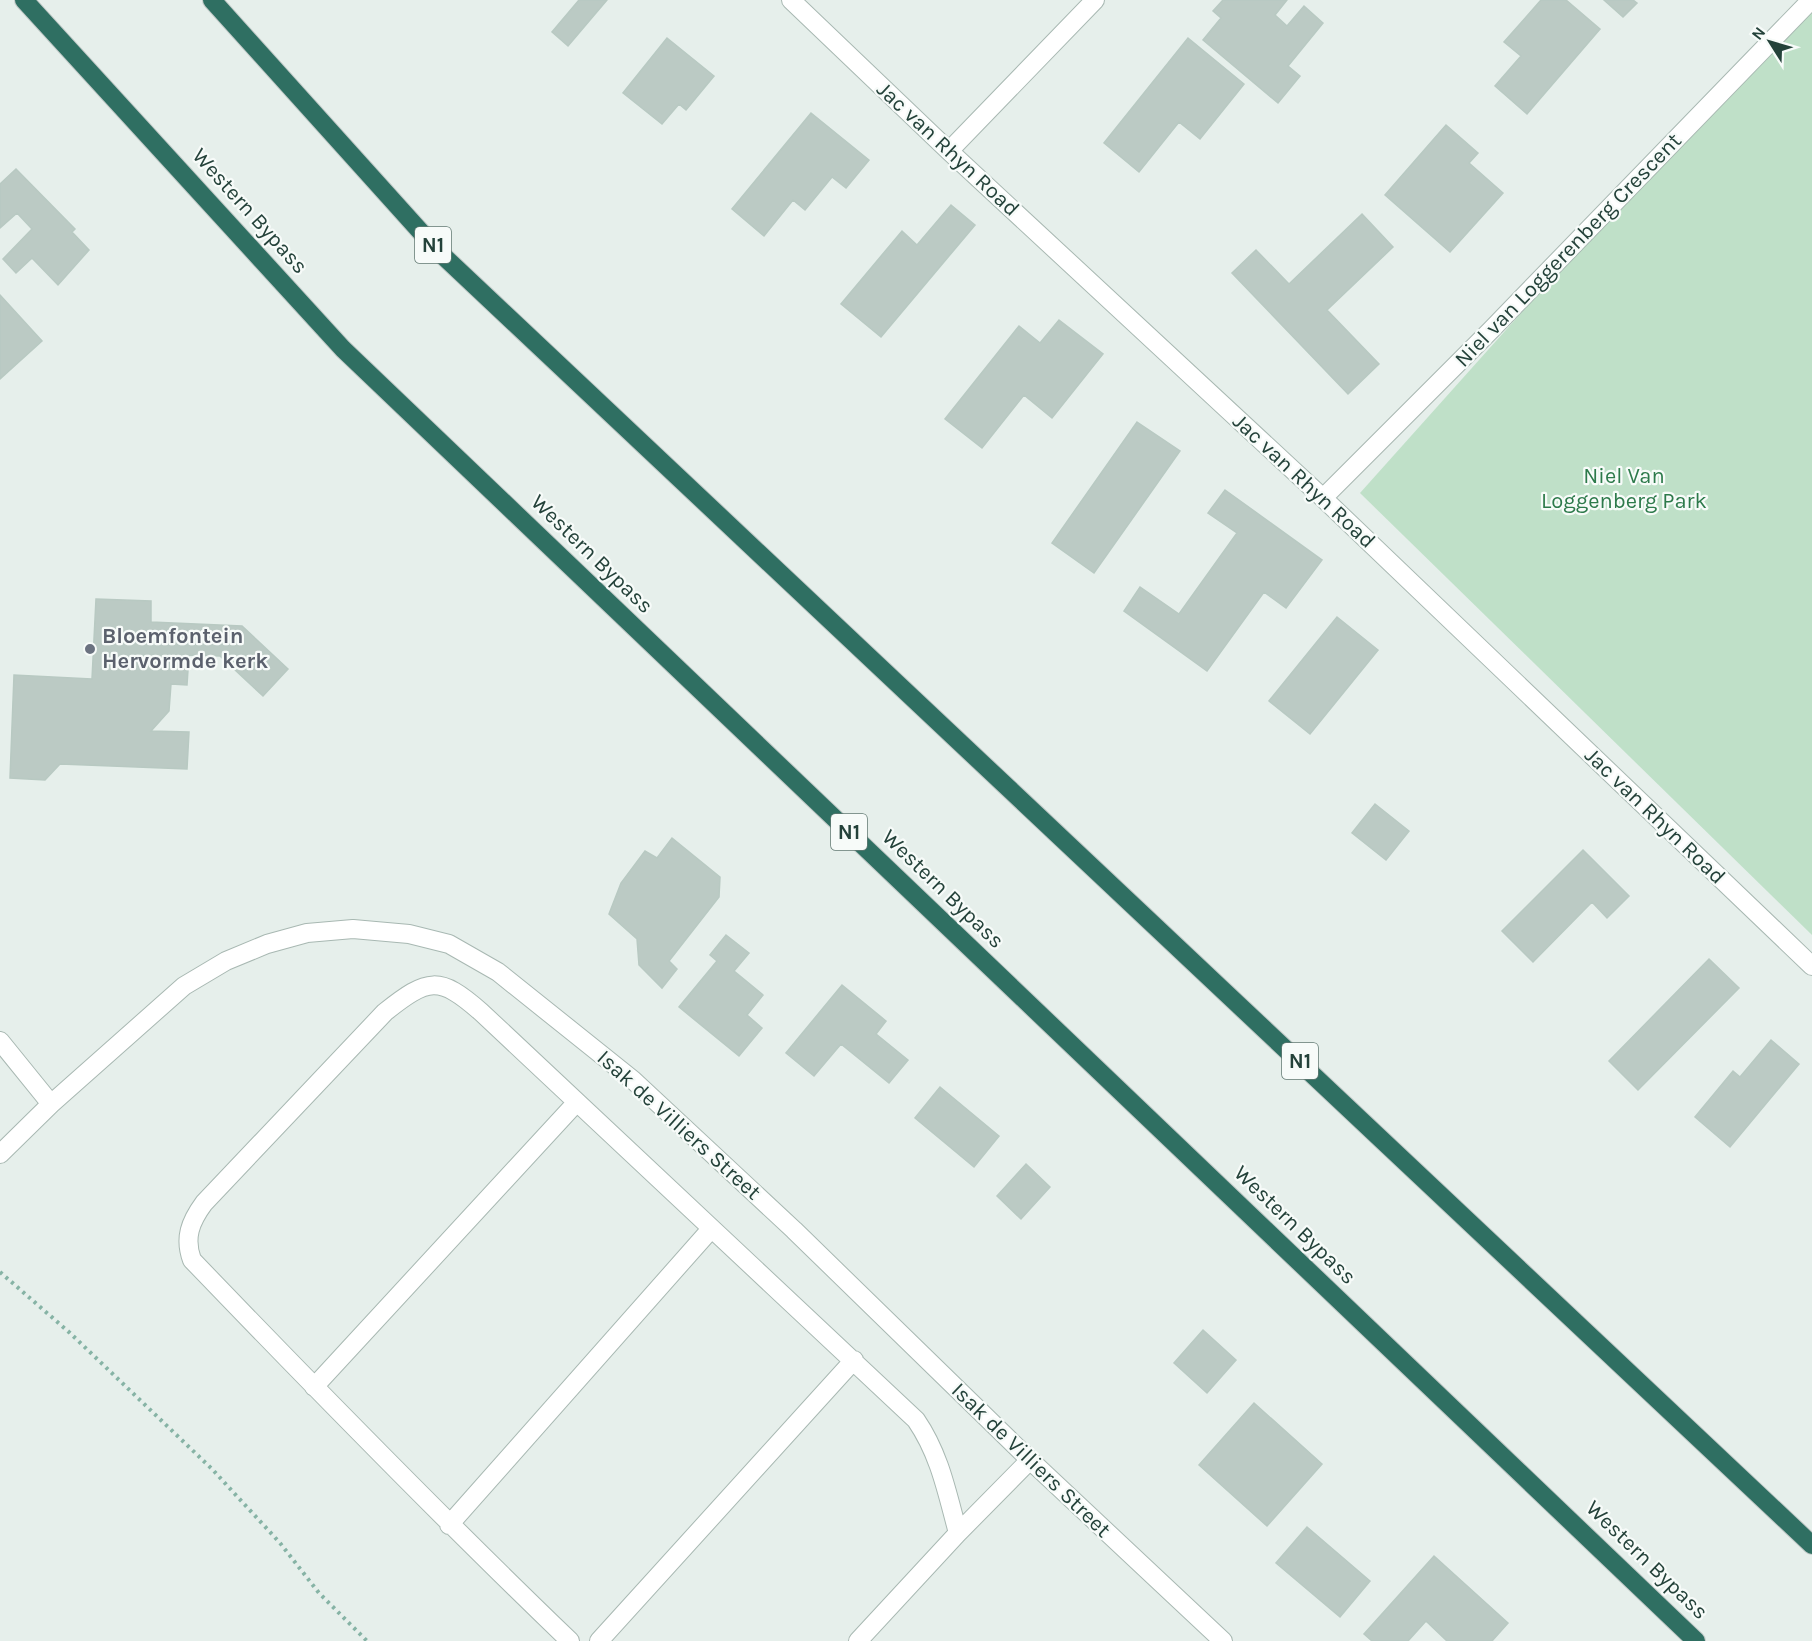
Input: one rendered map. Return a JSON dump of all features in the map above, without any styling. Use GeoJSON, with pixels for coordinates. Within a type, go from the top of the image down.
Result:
{"type":"FeatureCollection","features":[{"type":"Feature","properties":{"kind":"highway","name":"Western Bypass"},"geometry":{"type":"LineString","coordinates":[[24,0],[343,350],[1696,1641]]}},
{"type":"Feature","properties":{"kind":"highway","name":"N1"},"geometry":{"type":"LineString","coordinates":[[212,0],[438,250],[1812,1545]]}},
{"type":"Feature","properties":{"kind":"street","name":"Jac van Rhyn Road"},"geometry":{"type":"LineString","coordinates":[[791,0],[949,151],[1323,498],[1812,966]]}},
{"type":"Feature","properties":{"kind":"street"},"geometry":{"type":"LineString","coordinates":[[949,151],[1095,0]]}},
{"type":"Feature","properties":{"kind":"street","name":"Niel van Loggerenberg Crescent"},"geometry":{"type":"LineString","coordinates":[[1323,498],[1491,330],[1811,0]]}},
{"type":"Feature","properties":{"kind":"street","name":"Isak de Villiers Street"},"geometry":{"type":"LineString","coordinates":[[0,1154],[51,1104],[184,986],[226,961],[267,944],[307,933],[353,929],[409,934],[449,944],[498,972],[633,1080],[794,1230],[1030,1461],[1223,1641]]}},
{"type":"Feature","properties":{"kind":"street"},"geometry":{"type":"LineString","coordinates":[[570,1641],[449,1525],[314,1387],[192,1260],[187,1245],[195,1216],[204,1203],[385,1012],[414,991],[432,984],[458,992],[916,1420],[930,1441],[938,1461],[957,1533]]}},
{"type":"Feature","properties":{"kind":"street"},"geometry":{"type":"LineString","coordinates":[[0,1041],[51,1104]]}},
{"type":"Feature","properties":{"kind":"street"},"geometry":{"type":"LineString","coordinates":[[314,1387],[576,1103]]}},
{"type":"Feature","properties":{"kind":"street"},"geometry":{"type":"LineString","coordinates":[[449,1525],[711,1229]]}},
{"type":"Feature","properties":{"kind":"street"},"geometry":{"type":"LineString","coordinates":[[599,1641],[854,1360]]}},
{"type":"Feature","properties":{"kind":"street"},"geometry":{"type":"LineString","coordinates":[[858,1641],[957,1533],[1030,1461]]}},
{"type":"Feature","properties":{"kind":"path"},"geometry":{"type":"LineString","coordinates":[[0,1272],[87,1348],[212,1469],[280,1543],[319,1593],[367,1641]]}},
{"type":"Feature","properties":{"kind":"green space","name":"Niel Van Loggenberg Park"},"geometry":{"type":"Polygon","coordinates":[[[1801,0],[1812,0],[1812,935],[1360,493],[1801,0]]]}},
{"type":"Feature","properties":{"kind":"building"},"geometry":{"type":"Polygon","coordinates":[[[579,0],[607,0],[568,46],[552,32],[579,0]]]}},
{"type":"Feature","properties":{"kind":"building"},"geometry":{"type":"Polygon","coordinates":[[[1223,0],[1287,0],[1275,15],[1287,26],[1304,6],[1323,23],[1288,66],[1300,76],[1278,103],[1203,40],[1221,18],[1213,11],[1223,0]]]}},
{"type":"Feature","properties":{"kind":"building"},"geometry":{"type":"Polygon","coordinates":[[[1541,0],[1566,0],[1600,29],[1527,114],[1495,86],[1521,56],[1504,42],[1541,0]]]}},
{"type":"Feature","properties":{"kind":"building"},"geometry":{"type":"Polygon","coordinates":[[[1604,0],[1633,0],[1637,3],[1623,17],[1604,0]]]}},
{"type":"Feature","properties":{"kind":"building"},"geometry":{"type":"Polygon","coordinates":[[[667,38],[714,76],[686,110],[679,104],[662,124],[623,93],[667,38]]]}},
{"type":"Feature","properties":{"kind":"building"},"geometry":{"type":"Polygon","coordinates":[[[1188,38],[1244,84],[1200,139],[1179,122],[1139,172],[1104,143],[1188,38]]]}},
{"type":"Feature","properties":{"kind":"building"},"geometry":{"type":"Polygon","coordinates":[[[811,113],[869,160],[846,188],[832,177],[805,210],[793,200],[764,236],[732,209],[811,113]]]}},
{"type":"Feature","properties":{"kind":"building"},"geometry":{"type":"Polygon","coordinates":[[[1446,125],[1478,153],[1469,163],[1503,193],[1450,252],[1385,195],[1446,125]]]}},
{"type":"Feature","properties":{"kind":"building"},"geometry":{"type":"Polygon","coordinates":[[[16,169],[75,229],[72,232],[89,250],[58,285],[32,258],[16,273],[3,259],[32,229],[17,213],[0,228],[0,184],[16,169]]]}},
{"type":"Feature","properties":{"kind":"building"},"geometry":{"type":"Polygon","coordinates":[[[951,205],[975,225],[881,337],[841,304],[902,231],[917,245],[951,205]]]}},
{"type":"Feature","properties":{"kind":"building"},"geometry":{"type":"Polygon","coordinates":[[[1362,214],[1393,247],[1327,310],[1379,364],[1348,394],[1232,273],[1256,250],[1289,284],[1362,214]]]}},
{"type":"Feature","properties":{"kind":"building"},"geometry":{"type":"Polygon","coordinates":[[[0,295],[42,341],[0,379],[0,295]]]}},
{"type":"Feature","properties":{"kind":"building"},"geometry":{"type":"Polygon","coordinates":[[[1059,320],[1103,354],[1052,418],[1024,395],[982,448],[945,419],[1019,326],[1040,343],[1059,320]]]}},
{"type":"Feature","properties":{"kind":"building"},"geometry":{"type":"Polygon","coordinates":[[[1137,422],[1180,451],[1094,573],[1052,543],[1137,422]]]}},
{"type":"Feature","properties":{"kind":"building"},"geometry":{"type":"Polygon","coordinates":[[[1225,490],[1322,560],[1286,608],[1264,592],[1207,671],[1124,611],[1140,587],[1179,614],[1237,533],[1208,513],[1225,490]]]}},
{"type":"Feature","properties":{"kind":"building"},"geometry":{"type":"Polygon","coordinates":[[[96,599],[151,601],[151,622],[242,626],[288,669],[263,696],[220,656],[189,655],[187,685],[171,684],[169,711],[151,731],[189,732],[187,769],[60,764],[45,780],[10,778],[14,675],[92,679],[96,599]]]}},
{"type":"Feature","properties":{"kind":"building"},"geometry":{"type":"Polygon","coordinates":[[[1337,617],[1378,650],[1310,734],[1269,701],[1337,617]]]}},
{"type":"Feature","properties":{"kind":"building"},"geometry":{"type":"Polygon","coordinates":[[[1375,804],[1409,831],[1386,860],[1352,833],[1375,804]]]}},
{"type":"Feature","properties":{"kind":"building"},"geometry":{"type":"Polygon","coordinates":[[[672,838],[720,877],[719,897],[669,961],[677,969],[662,988],[639,965],[637,939],[609,914],[621,883],[645,851],[657,858],[672,838]]]}},
{"type":"Feature","properties":{"kind":"building"},"geometry":{"type":"Polygon","coordinates":[[[1583,850],[1629,896],[1607,918],[1592,902],[1533,962],[1502,931],[1583,850]]]}},
{"type":"Feature","properties":{"kind":"building"},"geometry":{"type":"Polygon","coordinates":[[[726,935],[749,953],[734,971],[763,995],[747,1015],[762,1028],[739,1056],[679,1007],[717,961],[710,955],[726,935]]]}},
{"type":"Feature","properties":{"kind":"building"},"geometry":{"type":"Polygon","coordinates":[[[1709,959],[1739,988],[1638,1090],[1609,1061],[1709,959]]]}},
{"type":"Feature","properties":{"kind":"building"},"geometry":{"type":"Polygon","coordinates":[[[842,985],[886,1021],[876,1034],[908,1060],[889,1083],[841,1044],[814,1076],[786,1053],[842,985]]]}},
{"type":"Feature","properties":{"kind":"building"},"geometry":{"type":"Polygon","coordinates":[[[1771,1040],[1799,1064],[1730,1147],[1695,1117],[1733,1071],[1740,1077],[1771,1040]]]}},
{"type":"Feature","properties":{"kind":"building"},"geometry":{"type":"Polygon","coordinates":[[[940,1087],[999,1136],[974,1167],[915,1118],[940,1087]]]}},
{"type":"Feature","properties":{"kind":"building"},"geometry":{"type":"Polygon","coordinates":[[[1026,1164],[1050,1187],[1021,1219],[997,1196],[1026,1164]]]}},
{"type":"Feature","properties":{"kind":"building"},"geometry":{"type":"Polygon","coordinates":[[[1203,1330],[1236,1360],[1207,1393],[1174,1363],[1203,1330]]]}},
{"type":"Feature","properties":{"kind":"building"},"geometry":{"type":"Polygon","coordinates":[[[1254,1403],[1322,1464],[1267,1526],[1199,1465],[1254,1403]]]}},
{"type":"Feature","properties":{"kind":"building"},"geometry":{"type":"Polygon","coordinates":[[[1307,1527],[1370,1581],[1340,1617],[1276,1563],[1307,1527]]]}},
{"type":"Feature","properties":{"kind":"building"},"geometry":{"type":"Polygon","coordinates":[[[1434,1556],[1508,1623],[1492,1641],[1447,1641],[1426,1621],[1408,1641],[1372,1641],[1364,1634],[1434,1556]]]}},
{"type":"Feature","properties":{"kind":"place","name":"Bloemfontein Hervormde kerk"},"geometry":{"type":"Point","coordinates":[90,649]}}]}
